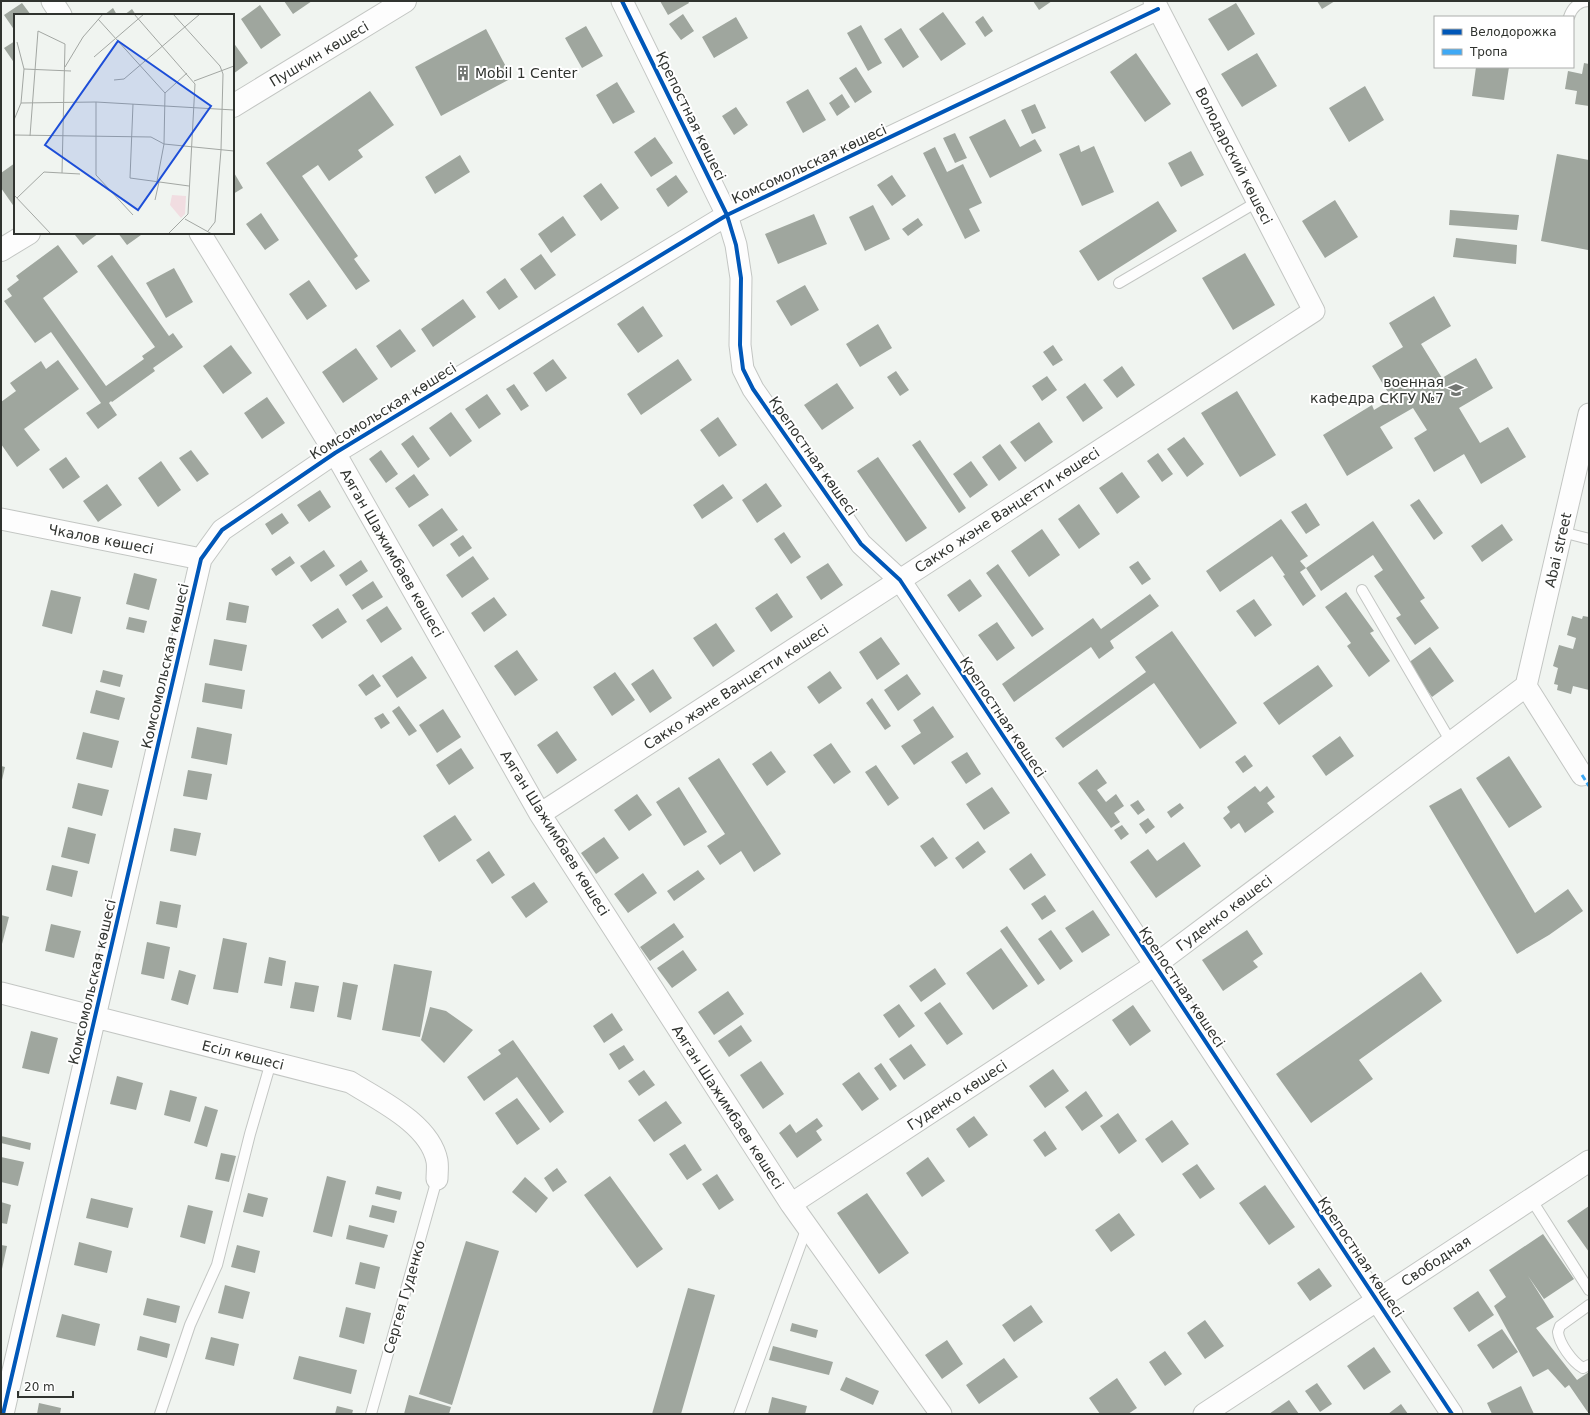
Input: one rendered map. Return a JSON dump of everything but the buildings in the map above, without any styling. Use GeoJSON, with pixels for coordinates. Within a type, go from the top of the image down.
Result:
{"type":"FeatureCollection","features":[{"type":"Feature","properties":{"kind":"street"},"geometry":{"type":"LineString","coordinates":[[52,1],[60,14]]}},
{"type":"Feature","properties":{"kind":"street","name":"Пушкин көшесі"},"geometry":{"type":"LineString","coordinates":[[234,105],[405,1]]}},
{"type":"Feature","properties":{"kind":"street","name":"Крепостная көшесі"},"geometry":{"type":"LineString","coordinates":[[622,1],[728,215],[736,245],[741,278],[740,345],[743,369],[753,389],[861,544],[900,580],[1452,1414]]}},
{"type":"Feature","properties":{"kind":"street","name":"Комсомольская көшесі"},"geometry":{"type":"LineString","coordinates":[[3,1414],[201,559],[222,530],[335,453],[728,215],[1156,5]]}},
{"type":"Feature","properties":{"kind":"street","name":"Володарский көшесі"},"geometry":{"type":"LineString","coordinates":[[1156,5],[1314,311]]}},
{"type":"Feature","properties":{"kind":"street"},"geometry":{"type":"LineString","coordinates":[[1,250],[27,234]]}},
{"type":"Feature","properties":{"kind":"street","name":"Аяган Шажимбаев көшесі"},"geometry":{"type":"LineString","coordinates":[[201,234],[335,453],[540,814],[790,1204],[941,1414]]}},
{"type":"Feature","properties":{"kind":"street","name":"Сакко және Ванцетти көшесі"},"geometry":{"type":"LineString","coordinates":[[540,814],[1314,311]]}},
{"type":"Feature","properties":{"kind":"street","name":"Abai street"},"geometry":{"type":"LineString","coordinates":[[1526,686],[1589,414]]}},
{"type":"Feature","properties":{"kind":"street","name":"Чкалов көшесі"},"geometry":{"type":"LineString","coordinates":[[1,519],[201,559]]}},
{"type":"Feature","properties":{"kind":"street"},"geometry":{"type":"LineString","coordinates":[[1526,686],[1582,775]]}},
{"type":"Feature","properties":{"kind":"street","name":"Гуденко көшесі"},"geometry":{"type":"LineString","coordinates":[[790,1204],[1155,965],[1526,686]]}},
{"type":"Feature","properties":{"kind":"street","name":"Есіл көшесі"},"geometry":{"type":"LineString","coordinates":[[1,993],[350,1082],[401,1113],[429,1142],[437,1160],[437,1179]]}},
{"type":"Feature","properties":{"kind":"street","name":"Свободная"},"geometry":{"type":"LineString","coordinates":[[1204,1414],[1589,1161]]}},
{"type":"Feature","properties":{"kind":"lane"},"geometry":{"type":"LineString","coordinates":[[1570,16],[1574,7],[1580,2]]}},
{"type":"Feature","properties":{"kind":"lane"},"geometry":{"type":"LineString","coordinates":[[1119,283],[1257,202]]}},
{"type":"Feature","properties":{"kind":"lane"},"geometry":{"type":"LineString","coordinates":[[1562,532],[1589,539]]}},
{"type":"Feature","properties":{"kind":"lane"},"geometry":{"type":"LineString","coordinates":[[1362,590],[1451,742]]}},
{"type":"Feature","properties":{"kind":"lane"},"geometry":{"type":"LineString","coordinates":[[160,1414],[190,1326],[218,1265],[250,1134],[271,1062]]}},
{"type":"Feature","properties":{"kind":"lane","name":"Сергея Гуденко"},"geometry":{"type":"LineString","coordinates":[[371,1414],[437,1179]]}},
{"type":"Feature","properties":{"kind":"lane"},"geometry":{"type":"LineString","coordinates":[[1531,1199],[1589,1290]]}},
{"type":"Feature","properties":{"kind":"lane"},"geometry":{"type":"LineString","coordinates":[[739,1414],[808,1227]]}},
{"type":"Feature","properties":{"kind":"lane"},"geometry":{"type":"LineString","coordinates":[[1589,1305],[1560,1326],[1558,1332],[1562,1343],[1576,1362],[1583,1368],[1589,1365]]}},
{"type":"Feature","properties":{"kind":"marked path"},"geometry":{"type":"LineString","coordinates":[[1582,775],[1589,786]]}},
{"type":"Feature","properties":{"kind":"cycle path"},"geometry":{"type":"LineString","coordinates":[[622,1],[727,215],[736,245],[741,278],[740,345],[743,369],[753,389],[861,544],[900,580],[1452,1414]]}},
{"type":"Feature","properties":{"kind":"cycle path"},"geometry":{"type":"LineString","coordinates":[[3,1414],[201,559],[222,530],[335,453],[727,215],[1158,9]]}},
{"type":"Feature","properties":{"kind":"place","name":"Mobil 1 Center"},"geometry":{"type":"Point","coordinates":[463,73]}},
{"type":"Feature","properties":{"kind":"place","name":"военная кафедра СКГУ №7"},"geometry":{"type":"Point","coordinates":[1456,390]}}]}
